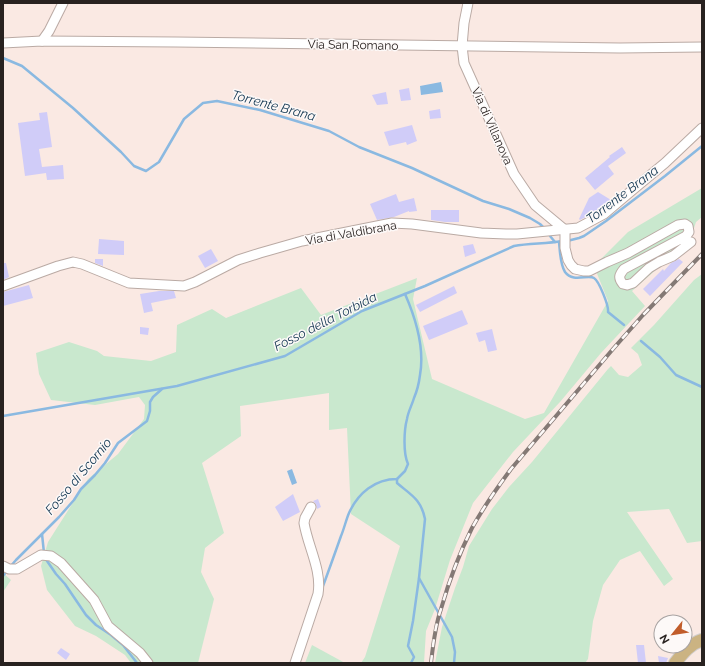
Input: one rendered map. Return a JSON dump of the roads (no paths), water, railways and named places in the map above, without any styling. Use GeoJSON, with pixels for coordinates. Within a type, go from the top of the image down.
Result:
{"type":"FeatureCollection","features":[{"type":"Feature","properties":{"kind":"main road"},"geometry":{"type":"LineString","coordinates":[[675,663],[690,646],[702,640]]}},
{"type":"Feature","properties":{"kind":"street"},"geometry":{"type":"LineString","coordinates":[[42,41],[49,31],[63,3]]}},
{"type":"Feature","properties":{"kind":"street","name":"Via di Villanova"},"geometry":{"type":"LineString","coordinates":[[468,3],[462,46],[464,63],[514,174],[535,205],[565,230]]}},
{"type":"Feature","properties":{"kind":"street","name":"Via San Romano"},"geometry":{"type":"LineString","coordinates":[[3,43],[42,41],[620,48],[702,46]]}},
{"type":"Feature","properties":{"kind":"street","name":"Via di Valdibrana"},"geometry":{"type":"LineString","coordinates":[[3,286],[73,262],[82,264],[129,283],[184,286],[238,260],[260,252],[302,241],[392,223],[412,224],[481,233],[506,234],[578,228],[604,214],[665,164],[702,128]]}},
{"type":"Feature","properties":{"kind":"street"},"geometry":{"type":"LineString","coordinates":[[565,230],[565,248],[571,266],[575,269],[589,271],[628,254],[678,225],[685,224],[688,226],[686,236],[624,269],[619,278],[623,284],[627,285],[633,283],[649,268],[672,256],[691,242]]}},
{"type":"Feature","properties":{"kind":"street"},"geometry":{"type":"LineString","coordinates":[[295,663],[318,594],[318,574],[304,523],[311,507]]}},
{"type":"Feature","properties":{"kind":"street"},"geometry":{"type":"LineString","coordinates":[[3,566],[9,570],[17,569],[41,555],[52,556],[61,563],[94,600],[108,626],[140,653],[148,663]]}},
{"type":"Feature","properties":{"kind":"water"},"geometry":{"type":"Polygon","coordinates":[[[441,82],[443,92],[421,95],[420,86],[441,82]]]}},
{"type":"Feature","properties":{"kind":"water"},"geometry":{"type":"Polygon","coordinates":[[[292,469],[297,483],[292,485],[287,471],[292,469]]]}},
{"type":"Feature","properties":{"kind":"waterway","name":"Torrente Brana"},"geometry":{"type":"LineString","coordinates":[[3,58],[22,66],[73,108],[134,166],[146,171],[159,162],[184,119],[203,103],[217,101],[260,110],[329,131],[359,147],[412,168],[483,201],[509,209],[530,218],[544,228]]}},
{"type":"Feature","properties":{"kind":"waterway","name":"Torrente Brana"},"geometry":{"type":"LineString","coordinates":[[567,241],[584,236],[606,221],[702,146]]}},
{"type":"Feature","properties":{"kind":"waterway","name":"Torrente Brana"},"geometry":{"type":"LineString","coordinates":[[550,236],[555,242]]}},
{"type":"Feature","properties":{"kind":"waterway","name":"Fosso della Torbida"},"geometry":{"type":"LineString","coordinates":[[3,416],[177,386],[285,356],[362,311],[425,286],[514,246],[562,241]]}},
{"type":"Feature","properties":{"kind":"waterway"},"geometry":{"type":"LineString","coordinates":[[559,242],[561,261],[565,272],[576,278],[594,278],[603,294],[608,312],[624,325]]}},
{"type":"Feature","properties":{"kind":"waterway"},"geometry":{"type":"LineString","coordinates":[[323,586],[348,516],[357,499],[362,493],[375,484],[397,479],[405,471],[408,464],[404,442],[405,429],[408,414],[418,384],[421,354],[416,323],[405,294]]}},
{"type":"Feature","properties":{"kind":"waterway"},"geometry":{"type":"LineString","coordinates":[[641,341],[660,357],[676,375],[702,387]]}},
{"type":"Feature","properties":{"kind":"waterway","name":"Fosso di Scornio"},"geometry":{"type":"LineString","coordinates":[[10,567],[74,500],[81,489],[105,463],[118,443],[147,421],[150,411],[150,402],[162,389]]}},
{"type":"Feature","properties":{"kind":"waterway"},"geometry":{"type":"LineString","coordinates":[[397,479],[397,483],[411,494],[418,502],[425,519],[419,578],[408,646],[414,657],[411,663]]}},
{"type":"Feature","properties":{"kind":"waterway"},"geometry":{"type":"LineString","coordinates":[[42,534],[44,553]]}},
{"type":"Feature","properties":{"kind":"waterway"},"geometry":{"type":"LineString","coordinates":[[45,558],[86,615],[96,625],[123,645],[137,663]]}},
{"type":"Feature","properties":{"kind":"waterway","name":"Fosso di Scornio"},"geometry":{"type":"LineString","coordinates":[[3,576],[7,571]]}},
{"type":"Feature","properties":{"kind":"waterway"},"geometry":{"type":"LineString","coordinates":[[419,578],[452,637],[455,652],[454,663]]}},
{"type":"Feature","properties":{"kind":"railway"},"geometry":{"type":"LineString","coordinates":[[431,663],[437,622],[451,578],[472,528],[490,498],[511,469],[613,349],[643,315],[702,254]]}}]}
